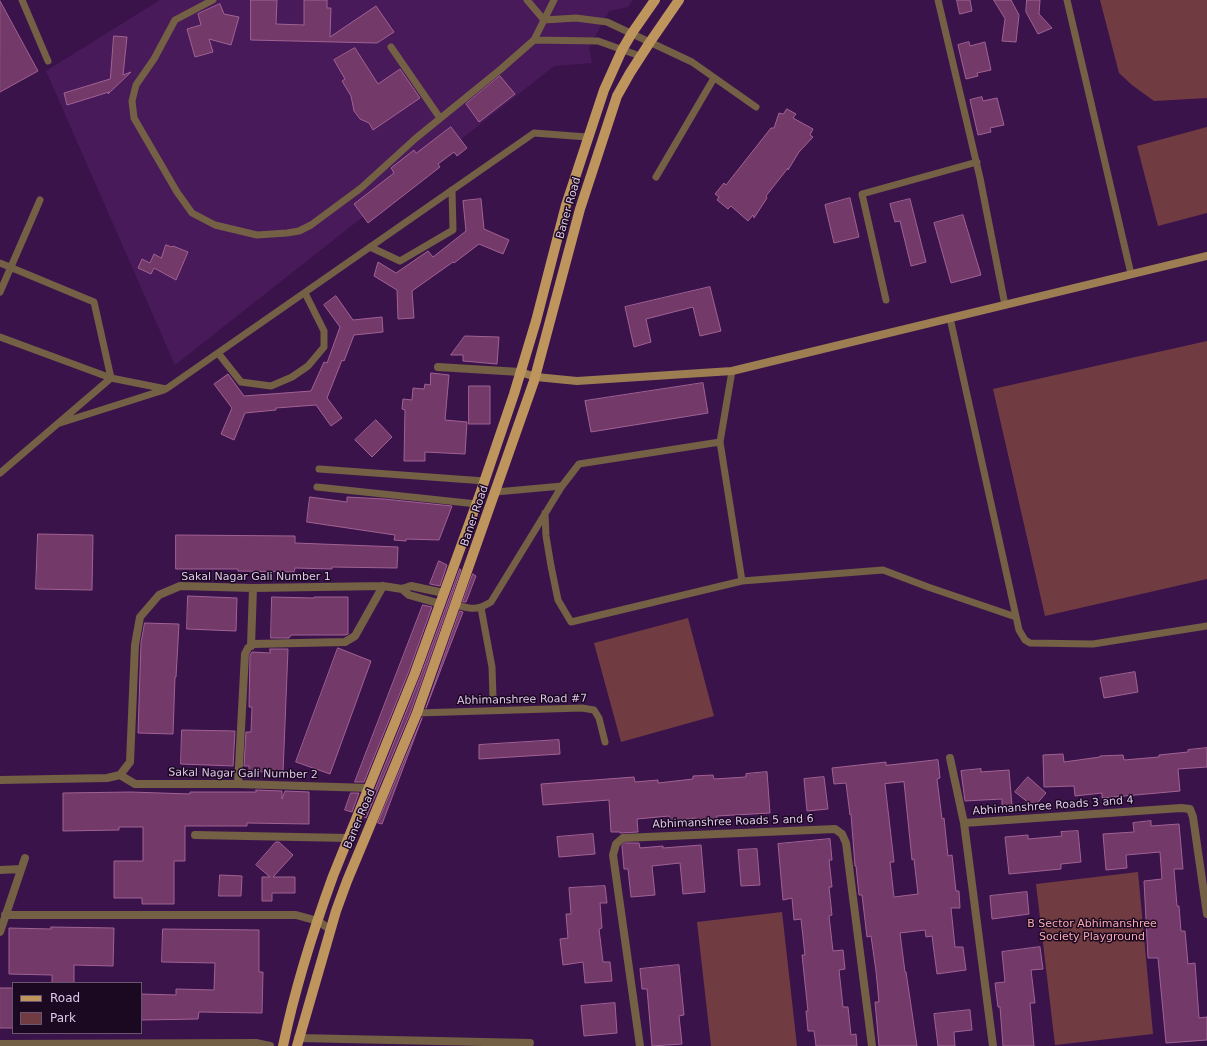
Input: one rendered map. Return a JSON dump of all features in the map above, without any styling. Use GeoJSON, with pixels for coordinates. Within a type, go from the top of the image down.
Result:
{"type":"FeatureCollection","features":[{"type":"Feature","properties":{"kind":"main road","name":"Baner Road"},"geometry":{"type":"LineString","coordinates":[[283,1046],[293,1002],[333,876],[415,673],[485,481],[536,321],[566,205],[604,90],[622,50],[655,0]]}},
{"type":"Feature","properties":{"kind":"main road","name":"Baner Road"},"geometry":{"type":"LineString","coordinates":[[298,1042],[331,930],[347,882],[417,713],[536,377],[580,210],[617,96],[640,56],[679,0]]}},
{"type":"Feature","properties":{"kind":"street"},"geometry":{"type":"LineString","coordinates":[[438,367],[520,372],[536,377],[577,381],[732,370],[1207,256]]}},
{"type":"Feature","properties":{"kind":"street","name":"Sakal Nagar Gali Number 1"},"geometry":{"type":"LineString","coordinates":[[120,775],[130,762],[134,645],[140,617],[159,595],[180,586],[253,588],[383,586],[402,589]]}},
{"type":"Feature","properties":{"kind":"street"},"geometry":{"type":"LineString","coordinates":[[238,784],[245,654],[254,644],[345,642],[350,640],[355,636],[383,586]]}},
{"type":"Feature","properties":{"kind":"street"},"geometry":{"type":"LineString","coordinates":[[441,604],[409,596],[402,589],[412,586],[444,593]]}},
{"type":"Feature","properties":{"kind":"street"},"geometry":{"type":"LineString","coordinates":[[251,646],[253,588]]}},
{"type":"Feature","properties":{"kind":"street"},"geometry":{"type":"LineString","coordinates":[[950,758],[964,823]]}},
{"type":"Feature","properties":{"kind":"street"},"geometry":{"type":"LineString","coordinates":[[0,780],[108,778],[120,775]]}},
{"type":"Feature","properties":{"kind":"street","name":"Sakal Nagar Gali Number 2"},"geometry":{"type":"LineString","coordinates":[[120,775],[135,784],[238,784],[369,788]]}},
{"type":"Feature","properties":{"kind":"street","name":"Abhimanshree Roads 3 and 4"},"geometry":{"type":"LineString","coordinates":[[993,1046],[964,823],[1181,808],[1190,809],[1193,817],[1207,914]]}},
{"type":"Feature","properties":{"kind":"street","name":"Abhimanshree Roads 5 and 6"},"geometry":{"type":"LineString","coordinates":[[640,1046],[613,855],[616,844],[623,838],[835,829],[842,834],[846,843],[872,1046]]}},
{"type":"Feature","properties":{"kind":"street"},"geometry":{"type":"LineString","coordinates":[[195,835],[348,838]]}},
{"type":"Feature","properties":{"kind":"street"},"geometry":{"type":"LineString","coordinates":[[0,932],[25,858]]}},
{"type":"Feature","properties":{"kind":"street"},"geometry":{"type":"LineString","coordinates":[[0,870],[21,869]]}},
{"type":"Feature","properties":{"kind":"street"},"geometry":{"type":"LineString","coordinates":[[5,915],[296,915],[318,921],[331,930]]}},
{"type":"Feature","properties":{"kind":"street"},"geometry":{"type":"LineString","coordinates":[[298,1042],[530,1043]]}},
{"type":"Feature","properties":{"kind":"street"},"geometry":{"type":"LineString","coordinates":[[0,1044],[256,1043],[270,1046]]}},
{"type":"Feature","properties":{"kind":"lane"},"geometry":{"type":"LineString","coordinates":[[22,0],[48,61]]}},
{"type":"Feature","properties":{"kind":"lane"},"geometry":{"type":"LineString","coordinates":[[213,0],[175,20],[154,59],[136,85],[132,101],[134,118],[177,192],[192,214],[215,225],[257,235],[300,231],[361,188],[416,138],[501,69],[534,40],[554,0]]}},
{"type":"Feature","properties":{"kind":"lane"},"geometry":{"type":"LineString","coordinates":[[527,0],[544,20]]}},
{"type":"Feature","properties":{"kind":"lane"},"geometry":{"type":"LineString","coordinates":[[938,0],[977,162],[1005,305]]}},
{"type":"Feature","properties":{"kind":"lane"},"geometry":{"type":"LineString","coordinates":[[1067,0],[1130,274]]}},
{"type":"Feature","properties":{"kind":"lane"},"geometry":{"type":"LineString","coordinates":[[544,20],[576,18],[607,22],[692,62],[756,107]]}},
{"type":"Feature","properties":{"kind":"lane"},"geometry":{"type":"LineString","coordinates":[[534,40],[598,41],[640,56]]}},
{"type":"Feature","properties":{"kind":"lane"},"geometry":{"type":"LineString","coordinates":[[391,47],[440,118]]}},
{"type":"Feature","properties":{"kind":"lane"},"geometry":{"type":"LineString","coordinates":[[656,177],[714,78]]}},
{"type":"Feature","properties":{"kind":"lane"},"geometry":{"type":"LineString","coordinates":[[57,424],[166,389],[534,133],[588,137]]}},
{"type":"Feature","properties":{"kind":"lane"},"geometry":{"type":"LineString","coordinates":[[886,300],[862,194],[977,162]]}},
{"type":"Feature","properties":{"kind":"lane"},"geometry":{"type":"LineString","coordinates":[[370,247],[400,262],[453,230],[452,190]]}},
{"type":"Feature","properties":{"kind":"lane"},"geometry":{"type":"LineString","coordinates":[[0,292],[40,200]]}},
{"type":"Feature","properties":{"kind":"lane"},"geometry":{"type":"LineString","coordinates":[[0,263],[94,302],[111,378]]}},
{"type":"Feature","properties":{"kind":"lane"},"geometry":{"type":"LineString","coordinates":[[218,353],[241,382],[271,386],[292,377],[303,370],[324,347],[324,331],[305,293]]}},
{"type":"Feature","properties":{"kind":"lane"},"geometry":{"type":"LineString","coordinates":[[950,318],[1019,630],[1025,640],[1030,643],[1093,644],[1207,626]]}},
{"type":"Feature","properties":{"kind":"lane"},"geometry":{"type":"LineString","coordinates":[[0,337],[111,378],[166,389]]}},
{"type":"Feature","properties":{"kind":"lane"},"geometry":{"type":"LineString","coordinates":[[732,370],[720,442],[742,581]]}},
{"type":"Feature","properties":{"kind":"lane"},"geometry":{"type":"LineString","coordinates":[[0,473],[111,378]]}},
{"type":"Feature","properties":{"kind":"lane"},"geometry":{"type":"LineString","coordinates":[[456,605],[474,609],[481,608],[491,602],[562,486],[579,464],[720,442]]}},
{"type":"Feature","properties":{"kind":"lane"},"geometry":{"type":"LineString","coordinates":[[319,469],[485,481]]}},
{"type":"Feature","properties":{"kind":"lane"},"geometry":{"type":"LineString","coordinates":[[496,492],[562,486]]}},
{"type":"Feature","properties":{"kind":"lane"},"geometry":{"type":"LineString","coordinates":[[317,487],[477,504]]}},
{"type":"Feature","properties":{"kind":"lane"},"geometry":{"type":"LineString","coordinates":[[545,513],[546,536],[558,600],[571,622],[742,581],[883,570],[1016,617]]}},
{"type":"Feature","properties":{"kind":"lane"},"geometry":{"type":"LineString","coordinates":[[481,608],[492,667],[493,698]]}},
{"type":"Feature","properties":{"kind":"lane","name":"Abhimanshree Road #7"},"geometry":{"type":"LineString","coordinates":[[417,713],[582,708],[594,710],[599,718],[605,742]]}},
{"type":"Feature","properties":{"kind":"shaded area"},"geometry":{"type":"Polygon","coordinates":[[[160,0],[633,0],[628,7],[609,11],[589,48],[592,63],[554,66],[175,365],[46,71],[160,0]]]}},
{"type":"Feature","properties":{"kind":"green space"},"geometry":{"type":"Polygon","coordinates":[[[1100,0],[1207,0],[1207,98],[1154,101],[1132,85],[1119,73],[1100,0]]]}},
{"type":"Feature","properties":{"kind":"green space"},"geometry":{"type":"Polygon","coordinates":[[[1207,127],[1207,213],[1158,226],[1137,146],[1207,127]]]}},
{"type":"Feature","properties":{"kind":"green space"},"geometry":{"type":"Polygon","coordinates":[[[1207,341],[1207,579],[1045,616],[993,389],[1207,341]]]}},
{"type":"Feature","properties":{"kind":"green space"},"geometry":{"type":"Polygon","coordinates":[[[688,618],[714,716],[621,742],[594,643],[688,618]]]}},
{"type":"Feature","properties":{"kind":"green space","name":"B Sector Abhimanshree Society Playground"},"geometry":{"type":"Polygon","coordinates":[[[1138,872],[1153,1034],[1055,1045],[1036,884],[1138,872]]]}},
{"type":"Feature","properties":{"kind":"green space"},"geometry":{"type":"Polygon","coordinates":[[[782,912],[797,1046],[711,1046],[697,922],[782,912]]]}},
{"type":"Feature","properties":{"kind":"building"},"geometry":{"type":"Polygon","coordinates":[[[251,0],[277,0],[276,24],[304,25],[304,0],[327,0],[327,8],[331,8],[330,37],[376,6],[394,32],[377,43],[251,40],[251,0]]]}},
{"type":"Feature","properties":{"kind":"building"},"geometry":{"type":"Polygon","coordinates":[[[957,0],[970,0],[972,11],[960,14],[957,0]]]}},
{"type":"Feature","properties":{"kind":"building"},"geometry":{"type":"Polygon","coordinates":[[[994,0],[1011,0],[1019,15],[1016,42],[1002,41],[1005,19],[994,0]]]}},
{"type":"Feature","properties":{"kind":"building"},"geometry":{"type":"Polygon","coordinates":[[[1027,0],[1040,0],[1039,14],[1052,28],[1038,34],[1026,12],[1027,0]]]}},
{"type":"Feature","properties":{"kind":"building"},"geometry":{"type":"Polygon","coordinates":[[[0,1],[38,71],[0,92],[0,1]]]}},
{"type":"Feature","properties":{"kind":"building"},"geometry":{"type":"Polygon","coordinates":[[[220,4],[224,14],[239,17],[231,45],[209,39],[213,52],[195,57],[187,29],[201,25],[198,14],[220,4]]]}},
{"type":"Feature","properties":{"kind":"building"},"geometry":{"type":"Polygon","coordinates":[[[114,36],[127,37],[123,75],[131,72],[108,94],[109,92],[67,105],[64,93],[110,79],[114,36]]]}},
{"type":"Feature","properties":{"kind":"building"},"geometry":{"type":"Polygon","coordinates":[[[969,42],[970,46],[985,42],[991,70],[977,73],[978,76],[966,79],[958,45],[969,42]]]}},
{"type":"Feature","properties":{"kind":"building"},"geometry":{"type":"Polygon","coordinates":[[[355,48],[378,84],[400,69],[420,98],[373,130],[369,123],[360,119],[354,111],[351,96],[342,81],[345,79],[334,60],[355,48]]]}},
{"type":"Feature","properties":{"kind":"building"},"geometry":{"type":"Polygon","coordinates":[[[500,76],[515,94],[479,122],[466,104],[500,76]]]}},
{"type":"Feature","properties":{"kind":"building"},"geometry":{"type":"Polygon","coordinates":[[[982,97],[983,101],[997,98],[1004,125],[990,128],[991,132],[978,135],[970,100],[982,97]]]}},
{"type":"Feature","properties":{"kind":"building"},"geometry":{"type":"Polygon","coordinates":[[[787,109],[796,114],[793,118],[813,129],[810,135],[813,137],[799,152],[788,170],[788,168],[766,196],[767,198],[754,218],[753,215],[748,221],[731,206],[728,209],[717,200],[719,197],[715,194],[724,183],[726,185],[771,128],[774,128],[779,113],[783,114],[787,109]]]}},
{"type":"Feature","properties":{"kind":"building"},"geometry":{"type":"Polygon","coordinates":[[[451,127],[467,148],[457,156],[454,152],[438,164],[440,167],[368,223],[354,204],[394,173],[391,168],[414,150],[416,153],[451,127]]]}},
{"type":"Feature","properties":{"kind":"building"},"geometry":{"type":"Polygon","coordinates":[[[850,198],[859,237],[834,243],[825,205],[850,198]]]}},
{"type":"Feature","properties":{"kind":"building"},"geometry":{"type":"Polygon","coordinates":[[[481,199],[484,229],[509,240],[503,254],[479,244],[412,291],[414,318],[398,319],[397,290],[374,276],[378,262],[396,273],[428,251],[433,257],[466,231],[463,201],[481,199]]]}},
{"type":"Feature","properties":{"kind":"building"},"geometry":{"type":"Polygon","coordinates":[[[910,199],[926,262],[911,266],[900,221],[895,222],[890,204],[910,199]]]}},
{"type":"Feature","properties":{"kind":"building"},"geometry":{"type":"Polygon","coordinates":[[[963,215],[981,275],[951,283],[934,223],[963,215]]]}},
{"type":"Feature","properties":{"kind":"building"},"geometry":{"type":"Polygon","coordinates":[[[166,245],[188,252],[176,280],[154,268],[151,274],[138,268],[142,259],[150,263],[154,254],[161,258],[166,245]]]}},
{"type":"Feature","properties":{"kind":"building"},"geometry":{"type":"Polygon","coordinates":[[[710,287],[721,331],[700,336],[693,307],[646,319],[651,342],[634,347],[625,307],[710,287]]]}},
{"type":"Feature","properties":{"kind":"building"},"geometry":{"type":"Polygon","coordinates":[[[336,296],[353,320],[382,317],[383,332],[354,335],[344,361],[342,360],[327,398],[342,418],[331,426],[316,405],[276,408],[276,410],[245,413],[234,440],[221,434],[232,408],[214,384],[228,374],[244,396],[311,391],[324,362],[327,363],[340,327],[324,305],[336,296]]]}},
{"type":"Feature","properties":{"kind":"building"},"geometry":{"type":"Polygon","coordinates":[[[465,336],[499,337],[497,364],[463,361],[463,355],[451,355],[465,336]]]}},
{"type":"Feature","properties":{"kind":"building"},"geometry":{"type":"Polygon","coordinates":[[[431,373],[449,375],[445,420],[467,422],[465,454],[425,452],[425,461],[404,461],[405,410],[402,409],[403,399],[412,400],[413,388],[424,389],[425,384],[430,385],[431,373]]]}},
{"type":"Feature","properties":{"kind":"building"},"geometry":{"type":"Polygon","coordinates":[[[703,383],[708,413],[591,432],[585,401],[703,383]]]}},
{"type":"Feature","properties":{"kind":"building"},"geometry":{"type":"Polygon","coordinates":[[[469,386],[490,386],[490,424],[469,424],[469,386]]]}},
{"type":"Feature","properties":{"kind":"building"},"geometry":{"type":"Polygon","coordinates":[[[376,420],[392,437],[372,457],[355,440],[376,420]]]}},
{"type":"Feature","properties":{"kind":"building"},"geometry":{"type":"Polygon","coordinates":[[[310,497],[347,502],[347,497],[384,499],[452,506],[439,540],[406,539],[406,541],[394,540],[395,535],[307,522],[310,497]]]}},
{"type":"Feature","properties":{"kind":"building"},"geometry":{"type":"Polygon","coordinates":[[[38,534],[93,535],[92,590],[36,589],[38,534]]]}},
{"type":"Feature","properties":{"kind":"building"},"geometry":{"type":"Polygon","coordinates":[[[176,535],[295,536],[295,543],[398,547],[397,568],[295,568],[294,572],[238,571],[238,569],[176,569],[176,535]]]}},
{"type":"Feature","properties":{"kind":"building"},"geometry":{"type":"Polygon","coordinates":[[[439,561],[447,565],[440,586],[430,584],[439,561]]]}},
{"type":"Feature","properties":{"kind":"building"},"geometry":{"type":"Polygon","coordinates":[[[460,569],[461,570],[411,711],[366,818],[364,817],[421,675],[460,569]]]}},
{"type":"Feature","properties":{"kind":"building"},"geometry":{"type":"Polygon","coordinates":[[[473,574],[476,576],[466,602],[463,602],[473,574]]]}},
{"type":"Feature","properties":{"kind":"building"},"geometry":{"type":"Polygon","coordinates":[[[188,596],[237,598],[236,631],[187,629],[188,596]]]}},
{"type":"Feature","properties":{"kind":"building"},"geometry":{"type":"Polygon","coordinates":[[[272,597],[348,597],[348,634],[291,635],[289,638],[271,638],[272,597]]]}},
{"type":"Feature","properties":{"kind":"building"},"geometry":{"type":"Polygon","coordinates":[[[423,605],[432,607],[409,671],[364,782],[355,782],[423,605]]]}},
{"type":"Feature","properties":{"kind":"building"},"geometry":{"type":"Polygon","coordinates":[[[460,611],[463,612],[426,708],[460,611]]]}},
{"type":"Feature","properties":{"kind":"building"},"geometry":{"type":"Polygon","coordinates":[[[145,623],[179,624],[173,734],[138,733],[141,643],[145,623]]]}},
{"type":"Feature","properties":{"kind":"building"},"geometry":{"type":"Polygon","coordinates":[[[338,648],[371,661],[330,774],[296,762],[338,648]]]}},
{"type":"Feature","properties":{"kind":"building"},"geometry":{"type":"Polygon","coordinates":[[[270,649],[288,649],[283,773],[249,771],[249,766],[244,766],[246,732],[251,732],[252,707],[249,707],[250,655],[252,652],[270,653],[270,649]]]}},
{"type":"Feature","properties":{"kind":"building"},"geometry":{"type":"Polygon","coordinates":[[[1135,672],[1138,692],[1104,698],[1100,678],[1135,672]]]}},
{"type":"Feature","properties":{"kind":"building"},"geometry":{"type":"Polygon","coordinates":[[[422,718],[382,824],[378,823],[422,718]]]}},
{"type":"Feature","properties":{"kind":"building"},"geometry":{"type":"Polygon","coordinates":[[[182,730],[235,731],[233,766],[181,764],[182,730]]]}},
{"type":"Feature","properties":{"kind":"building"},"geometry":{"type":"Polygon","coordinates":[[[559,740],[560,754],[479,759],[479,745],[559,740]]]}},
{"type":"Feature","properties":{"kind":"building"},"geometry":{"type":"Polygon","coordinates":[[[1207,748],[1207,767],[1178,769],[1180,791],[1102,798],[1102,793],[1075,796],[1074,786],[1044,787],[1043,755],[1063,754],[1064,762],[1100,756],[1123,755],[1124,760],[1159,757],[1159,755],[1188,752],[1188,750],[1207,748]]]}},
{"type":"Feature","properties":{"kind":"building"},"geometry":{"type":"Polygon","coordinates":[[[938,760],[940,778],[937,779],[942,819],[944,818],[948,856],[952,855],[956,891],[959,891],[960,908],[951,908],[955,947],[963,947],[966,970],[937,974],[932,936],[926,937],[925,930],[900,933],[917,1046],[879,1046],[875,1002],[879,1002],[876,971],[871,936],[867,937],[862,895],[859,895],[851,814],[850,815],[846,783],[834,784],[832,768],[886,762],[886,765],[938,760]],[[904,782],[885,784],[894,862],[890,862],[894,897],[918,894],[914,859],[912,860],[904,782]]]}},
{"type":"Feature","properties":{"kind":"building"},"geometry":{"type":"Polygon","coordinates":[[[981,769],[981,772],[1009,770],[1012,806],[1002,807],[1002,799],[965,801],[961,771],[981,769]]]}},
{"type":"Feature","properties":{"kind":"building"},"geometry":{"type":"Polygon","coordinates":[[[767,772],[770,813],[717,816],[717,819],[696,821],[696,818],[669,821],[669,816],[637,819],[638,832],[620,833],[611,832],[609,800],[543,805],[541,784],[634,777],[635,782],[658,780],[658,783],[693,779],[693,776],[713,775],[714,779],[746,777],[746,774],[767,772]]]}},
{"type":"Feature","properties":{"kind":"building"},"geometry":{"type":"Polygon","coordinates":[[[824,777],[828,809],[807,811],[804,779],[824,777]]]}},
{"type":"Feature","properties":{"kind":"building"},"geometry":{"type":"Polygon","coordinates":[[[1028,777],[1046,793],[1034,807],[1015,792],[1028,777]]]}},
{"type":"Feature","properties":{"kind":"building"},"geometry":{"type":"Polygon","coordinates":[[[256,790],[282,791],[282,799],[285,791],[309,792],[309,824],[247,823],[247,826],[185,826],[185,861],[174,861],[174,904],[142,904],[142,898],[114,898],[114,861],[143,861],[143,827],[119,827],[119,830],[63,831],[63,793],[131,792],[190,794],[190,792],[256,792],[256,790]]]}},
{"type":"Feature","properties":{"kind":"building"},"geometry":{"type":"Polygon","coordinates":[[[351,793],[359,793],[352,812],[345,810],[351,793]]]}},
{"type":"Feature","properties":{"kind":"building"},"geometry":{"type":"Polygon","coordinates":[[[1151,821],[1151,826],[1179,824],[1183,869],[1174,869],[1177,906],[1179,906],[1181,931],[1185,931],[1188,964],[1195,963],[1199,1018],[1207,1017],[1207,1040],[1166,1043],[1158,958],[1148,958],[1144,881],[1162,879],[1160,852],[1126,855],[1127,868],[1106,870],[1103,834],[1134,832],[1133,823],[1151,821]]]}},
{"type":"Feature","properties":{"kind":"building"},"geometry":{"type":"Polygon","coordinates":[[[1078,831],[1081,862],[1061,864],[1061,869],[1009,874],[1005,837],[1028,835],[1028,839],[1062,836],[1061,832],[1078,831]]]}},
{"type":"Feature","properties":{"kind":"building"},"geometry":{"type":"Polygon","coordinates":[[[593,834],[595,854],[559,857],[557,837],[593,834]]]}},
{"type":"Feature","properties":{"kind":"building"},"geometry":{"type":"Polygon","coordinates":[[[830,839],[832,860],[829,860],[832,887],[829,887],[832,915],[829,916],[833,951],[843,950],[845,969],[839,970],[843,1007],[848,1007],[851,1035],[856,1034],[857,1046],[816,1046],[814,1031],[808,1031],[806,1011],[808,1011],[802,955],[805,955],[801,919],[794,920],[792,898],[783,900],[778,844],[830,839]]]}},
{"type":"Feature","properties":{"kind":"building"},"geometry":{"type":"Polygon","coordinates":[[[276,842],[279,842],[293,855],[273,877],[295,877],[295,893],[272,893],[272,901],[262,901],[262,877],[270,877],[256,865],[276,842]]]}},
{"type":"Feature","properties":{"kind":"building"},"geometry":{"type":"Polygon","coordinates":[[[625,843],[639,843],[640,848],[701,845],[705,892],[683,894],[680,863],[652,866],[655,895],[631,897],[628,869],[624,869],[622,846],[625,843]]]}},
{"type":"Feature","properties":{"kind":"building"},"geometry":{"type":"Polygon","coordinates":[[[757,849],[760,885],[741,886],[738,850],[757,849]]]}},
{"type":"Feature","properties":{"kind":"building"},"geometry":{"type":"Polygon","coordinates":[[[220,875],[242,876],[241,896],[219,896],[220,875]]]}},
{"type":"Feature","properties":{"kind":"building"},"geometry":{"type":"Polygon","coordinates":[[[605,886],[607,903],[600,903],[602,928],[599,929],[603,962],[610,962],[612,981],[585,983],[583,962],[563,965],[560,939],[568,938],[566,914],[571,914],[569,888],[605,886]]]}},
{"type":"Feature","properties":{"kind":"building"},"geometry":{"type":"Polygon","coordinates":[[[1027,892],[1029,914],[992,919],[990,896],[1027,892]]]}},
{"type":"Feature","properties":{"kind":"building"},"geometry":{"type":"Polygon","coordinates":[[[51,927],[114,928],[113,966],[74,965],[74,982],[52,982],[52,975],[9,974],[9,928],[51,929],[51,927]]]}},
{"type":"Feature","properties":{"kind":"building"},"geometry":{"type":"Polygon","coordinates":[[[163,929],[259,930],[259,972],[263,972],[262,1013],[199,1012],[198,1019],[142,1020],[142,994],[176,995],[176,989],[214,990],[215,963],[162,962],[163,929]]]}},
{"type":"Feature","properties":{"kind":"building"},"geometry":{"type":"Polygon","coordinates":[[[1040,947],[1043,969],[1031,970],[1035,1003],[1030,1003],[1034,1046],[1003,1046],[1000,1007],[998,1007],[995,983],[1005,982],[1002,952],[1040,947]]]}},
{"type":"Feature","properties":{"kind":"building"},"geometry":{"type":"Polygon","coordinates":[[[679,965],[684,1015],[679,1016],[682,1044],[652,1046],[647,989],[642,989],[640,969],[679,965]]]}},
{"type":"Feature","properties":{"kind":"building"},"geometry":{"type":"Polygon","coordinates":[[[0,988],[12,988],[12,1028],[0,1028],[0,988]]]}},
{"type":"Feature","properties":{"kind":"building"},"geometry":{"type":"Polygon","coordinates":[[[615,1003],[617,1033],[584,1036],[581,1006],[615,1003]]]}},
{"type":"Feature","properties":{"kind":"building"},"geometry":{"type":"Polygon","coordinates":[[[970,1010],[972,1030],[954,1032],[955,1046],[938,1046],[934,1014],[970,1010]]]}}]}
